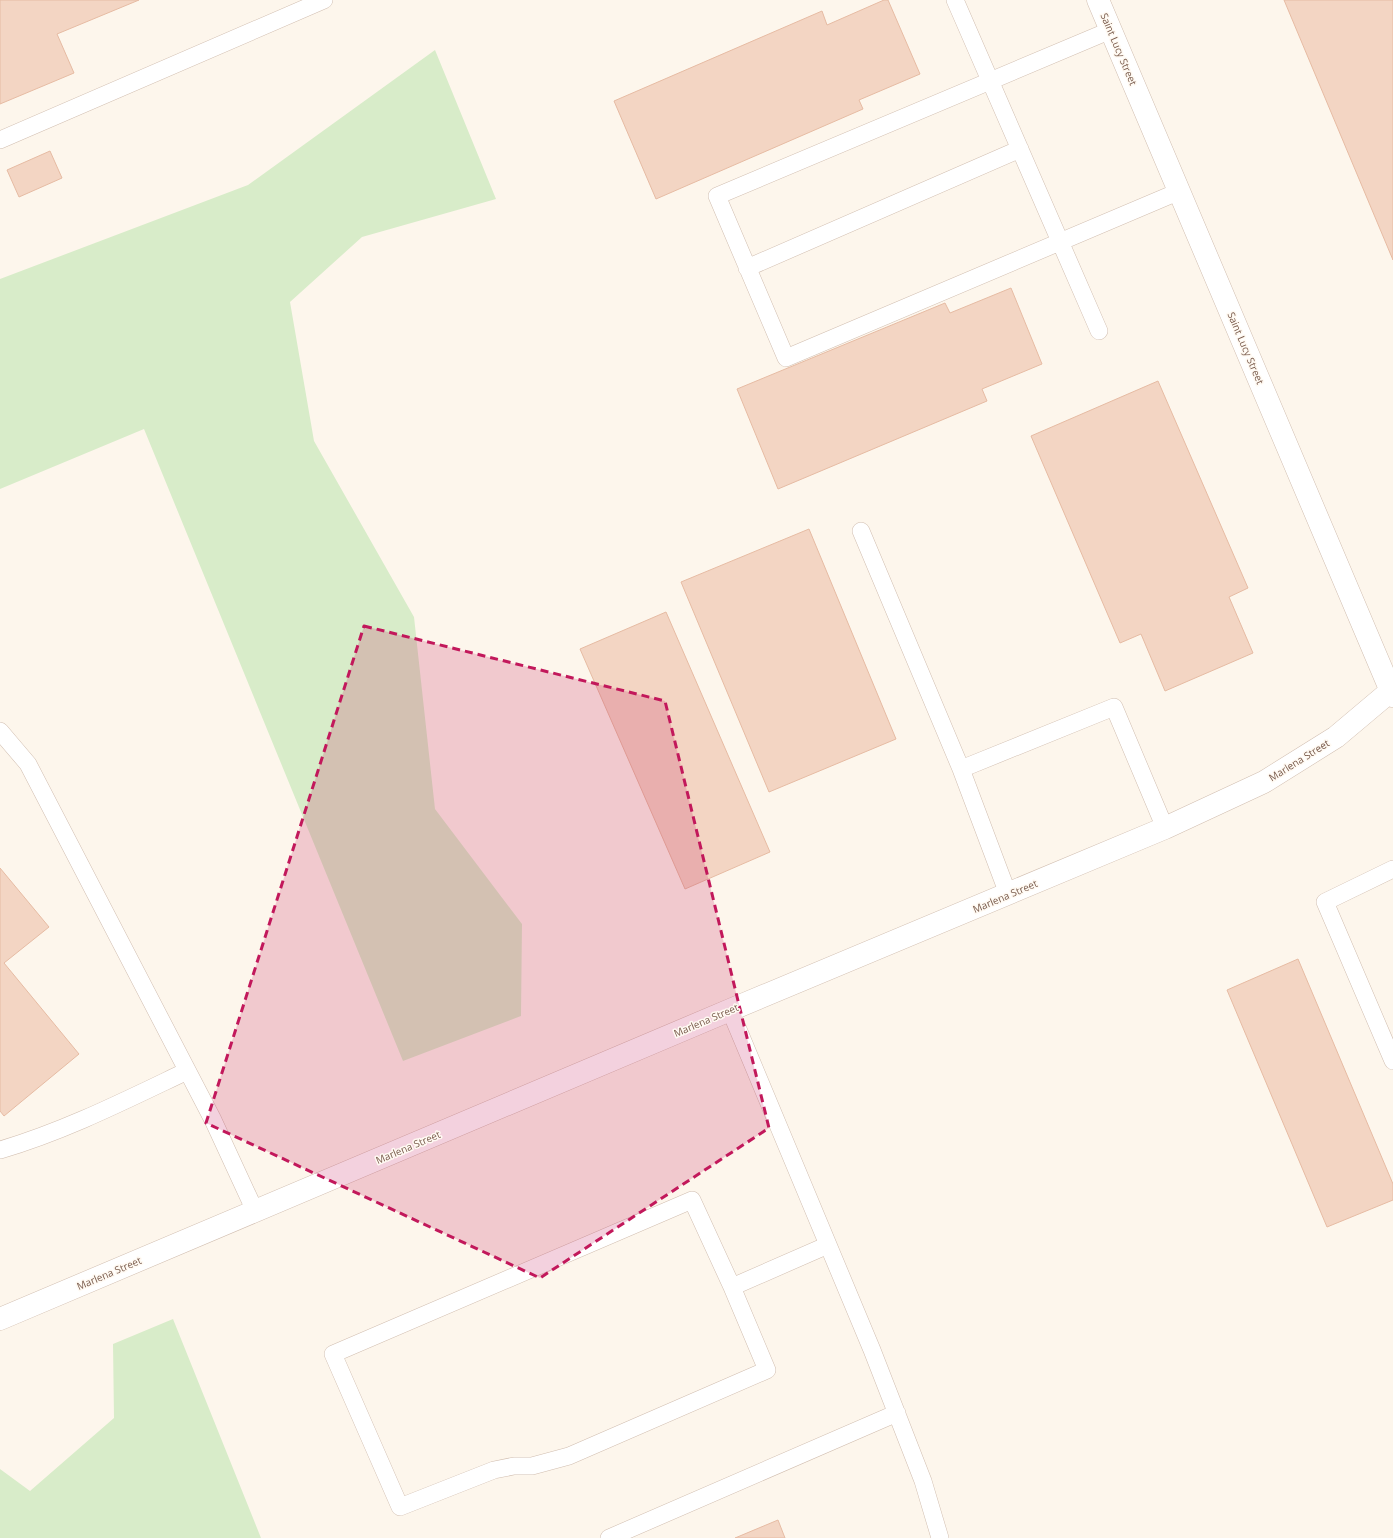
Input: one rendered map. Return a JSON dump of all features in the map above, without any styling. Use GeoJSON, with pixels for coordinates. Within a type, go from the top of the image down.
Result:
{"type":"FeatureCollection","features":[{"type":"Feature","properties":{"kind":"street","name":"Saint Lucy Street"},"geometry":{"type":"LineString","coordinates":[[1098,0],[1392,692]]}},
{"type":"Feature","properties":{"kind":"street","name":"Marlena Street"},"geometry":{"type":"LineString","coordinates":[[0,1319],[730,1010],[1165,828],[1264,782],[1336,737],[1392,692]]}},
{"type":"Feature","properties":{"kind":"lane"},"geometry":{"type":"LineString","coordinates":[[0,140],[324,0]]}},
{"type":"Feature","properties":{"kind":"lane"},"geometry":{"type":"LineString","coordinates":[[955,0],[1099,331]]}},
{"type":"Feature","properties":{"kind":"lane"},"geometry":{"type":"LineString","coordinates":[[1111,30],[717,196],[747,268],[786,358],[1180,191]]}},
{"type":"Feature","properties":{"kind":"lane"},"geometry":{"type":"LineString","coordinates":[[747,268],[1020,149]]}},
{"type":"Feature","properties":{"kind":"lane"},"geometry":{"type":"LineString","coordinates":[[861,531],[961,770],[1008,894]]}},
{"type":"Feature","properties":{"kind":"lane"},"geometry":{"type":"LineString","coordinates":[[961,770],[1114,707],[1165,828]]}},
{"type":"Feature","properties":{"kind":"lane"},"geometry":{"type":"LineString","coordinates":[[0,731],[28,764],[213,1120],[255,1212]]}},
{"type":"Feature","properties":{"kind":"lane"},"geometry":{"type":"LineString","coordinates":[[1393,869],[1325,902],[1393,1061]]}},
{"type":"Feature","properties":{"kind":"lane"},"geometry":{"type":"LineString","coordinates":[[730,1010],[872,1350],[923,1481],[940,1538]]}},
{"type":"Feature","properties":{"kind":"lane"},"geometry":{"type":"LineString","coordinates":[[0,1150],[22,1144],[110,1108],[187,1071]]}},
{"type":"Feature","properties":{"kind":"lane"},"geometry":{"type":"LineString","coordinates":[[692,1200],[732,1287],[767,1370],[569,1456],[532,1466],[514,1466],[494,1470],[400,1507],[333,1354],[692,1200]]}},
{"type":"Feature","properties":{"kind":"lane"},"geometry":{"type":"LineString","coordinates":[[732,1287],[828,1246]]}},
{"type":"Feature","properties":{"kind":"lane"},"geometry":{"type":"LineString","coordinates":[[609,1538],[897,1413]]}},
{"type":"Feature","properties":{"kind":"highlighted area"},"geometry":{"type":"Polygon","coordinates":[[[364,626],[665,701],[769,1128],[540,1278],[206,1123],[364,626]]]}},
{"type":"Feature","properties":{"kind":"green space"},"geometry":{"type":"Polygon","coordinates":[[[435,50],[496,199],[362,237],[290,302],[314,441],[414,617],[435,809],[522,924],[521,1016],[403,1061],[144,429],[0,489],[0,279],[248,185],[435,50]]]}},
{"type":"Feature","properties":{"kind":"green space"},"geometry":{"type":"Polygon","coordinates":[[[173,1319],[261,1538],[0,1538],[0,1469],[30,1491],[114,1418],[113,1344],[173,1319]]]}},
{"type":"Feature","properties":{"kind":"building"},"geometry":{"type":"Polygon","coordinates":[[[0,0],[139,0],[57,34],[74,73],[0,104],[0,0]]]}},
{"type":"Feature","properties":{"kind":"building"},"geometry":{"type":"Polygon","coordinates":[[[884,0],[888,0],[920,74],[859,100],[863,109],[656,199],[614,101],[822,11],[827,25],[884,0]]]}},
{"type":"Feature","properties":{"kind":"building"},"geometry":{"type":"Polygon","coordinates":[[[1284,0],[1393,0],[1393,260],[1284,0]]]}},
{"type":"Feature","properties":{"kind":"building"},"geometry":{"type":"Polygon","coordinates":[[[50,151],[62,178],[19,197],[7,170],[50,151]]]}},
{"type":"Feature","properties":{"kind":"building"},"geometry":{"type":"Polygon","coordinates":[[[1011,288],[1042,364],[982,389],[987,401],[778,489],[737,389],[945,303],[950,313],[1011,288]]]}},
{"type":"Feature","properties":{"kind":"building"},"geometry":{"type":"Polygon","coordinates":[[[1158,381],[1248,588],[1229,597],[1253,653],[1165,691],[1141,634],[1120,643],[1031,436],[1158,381]]]}},
{"type":"Feature","properties":{"kind":"building"},"geometry":{"type":"Polygon","coordinates":[[[809,529],[896,739],[769,792],[681,582],[809,529]]]}},
{"type":"Feature","properties":{"kind":"building"},"geometry":{"type":"Polygon","coordinates":[[[666,612],[770,852],[685,889],[580,649],[666,612]]]}},
{"type":"Feature","properties":{"kind":"building"},"geometry":{"type":"Polygon","coordinates":[[[0,868],[49,927],[4,963],[79,1054],[4,1116],[0,1111],[0,868]]]}},
{"type":"Feature","properties":{"kind":"building"},"geometry":{"type":"Polygon","coordinates":[[[1298,959],[1393,1184],[1393,1200],[1327,1227],[1227,990],[1298,959]]]}},
{"type":"Feature","properties":{"kind":"building"},"geometry":{"type":"Polygon","coordinates":[[[778,1520],[785,1538],[735,1538],[778,1520]]]}}]}
